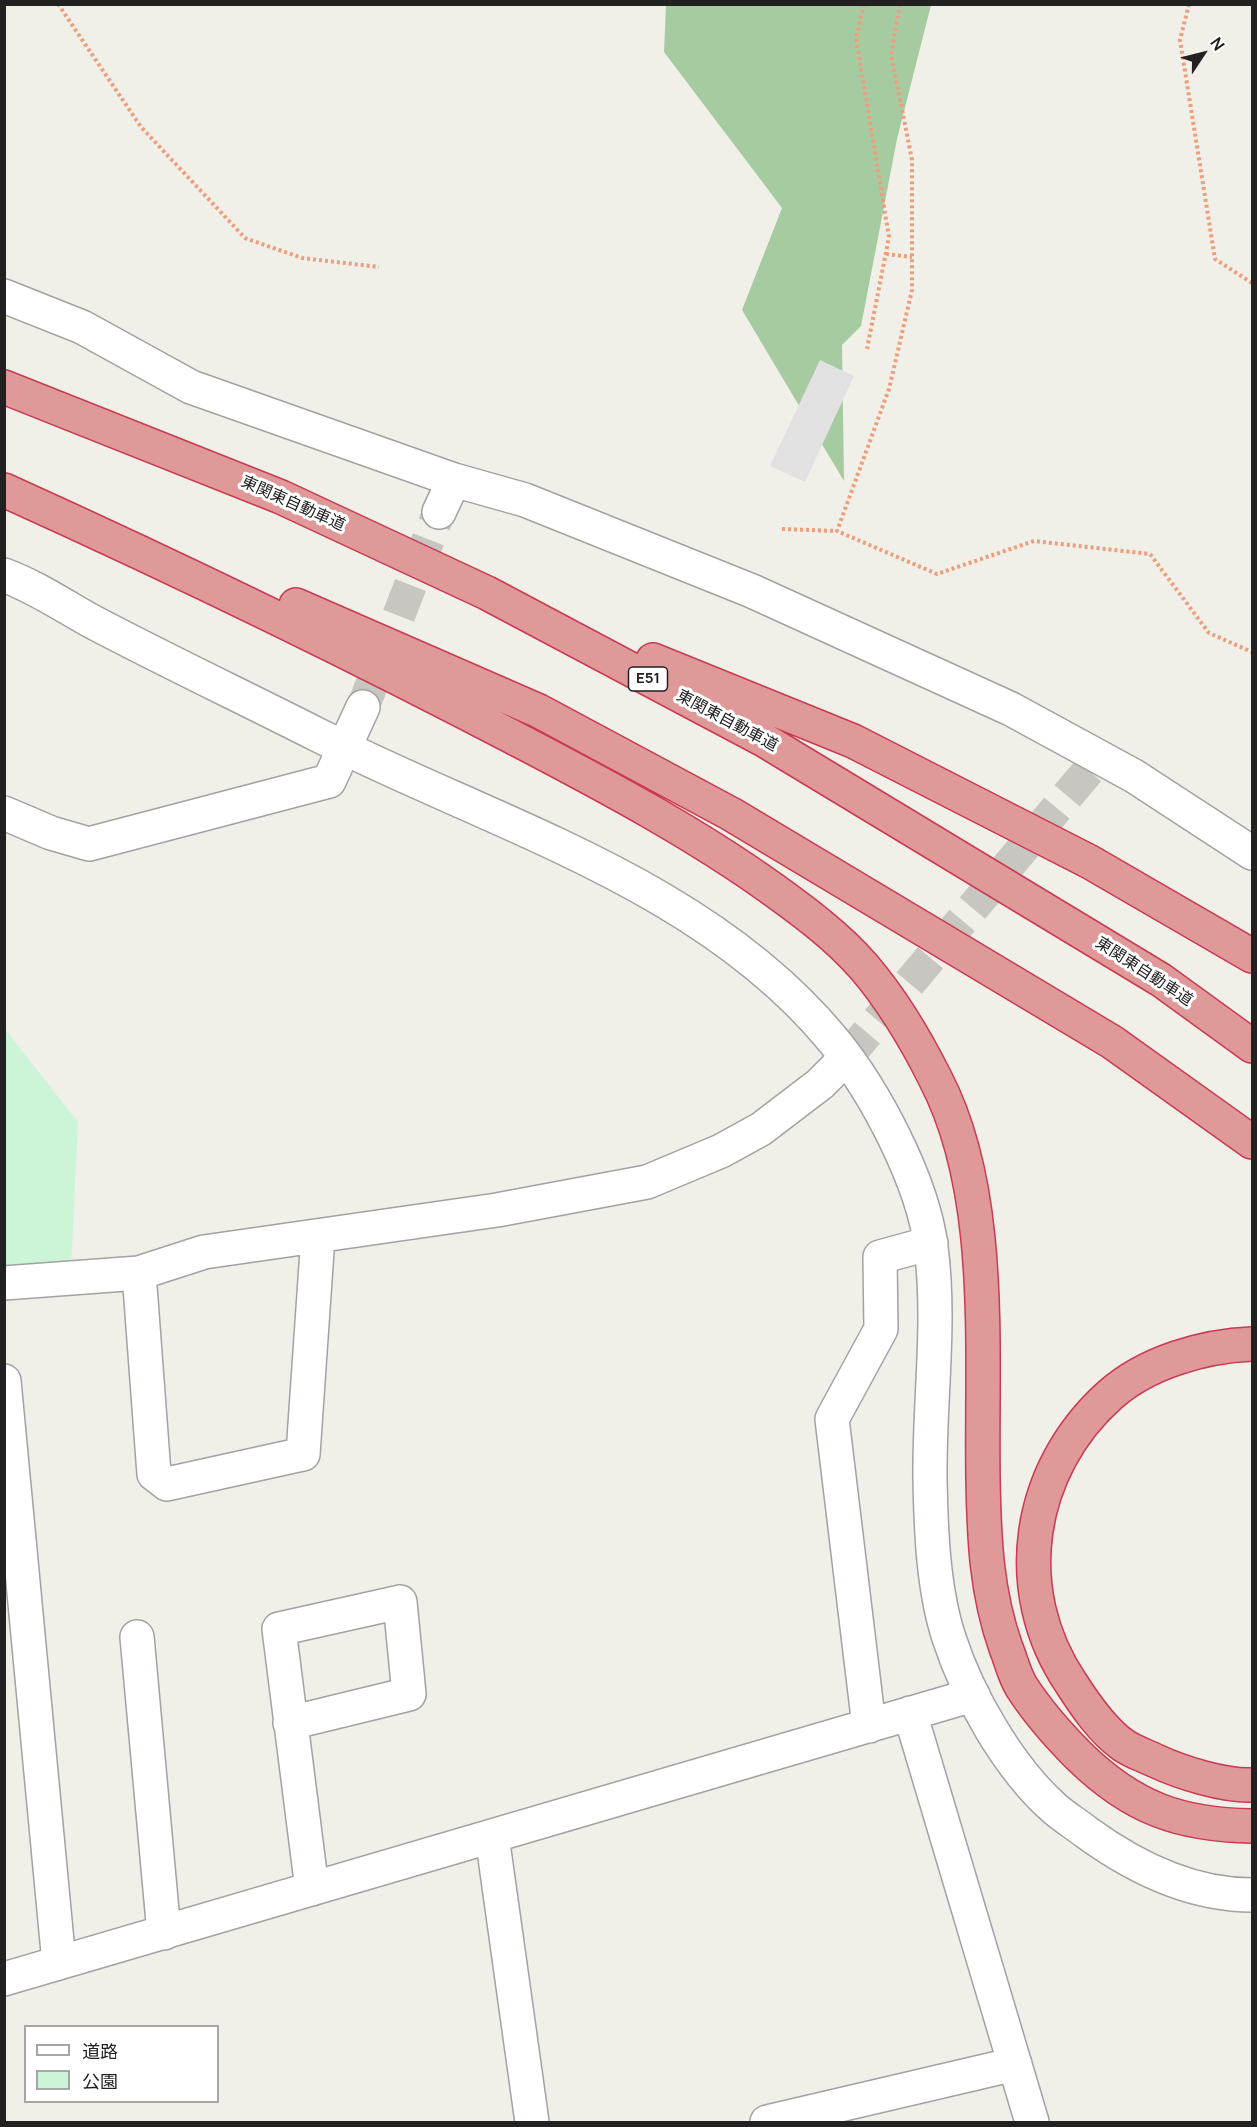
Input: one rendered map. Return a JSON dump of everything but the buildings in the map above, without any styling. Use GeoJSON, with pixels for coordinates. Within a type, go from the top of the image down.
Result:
{"type":"FeatureCollection","features":[{"type":"Feature","properties":{"kind":"highway","name":"東関東自動車道"},"geometry":{"type":"LineString","coordinates":[[4,387],[281,497],[487,593],[764,740],[1161,980],[1252,1046]]}},
{"type":"Feature","properties":{"kind":"highway"},"geometry":{"type":"LineString","coordinates":[[4,489],[163,549],[372,636],[539,711],[732,814],[920,925],[1112,1042],[1252,1142]]}},
{"type":"Feature","properties":{"kind":"highway"},"geometry":{"type":"LineString","coordinates":[[4,489],[159,560],[378,667],[624,795],[739,865],[809,915],[862,965],[911,1033],[939,1085],[962,1148],[979,1232],[984,1554],[996,1618],[1019,1683],[1060,1738],[1104,1780],[1165,1812],[1208,1825],[1252,1826]]}},
{"type":"Feature","properties":{"kind":"highway"},"geometry":{"type":"LineString","coordinates":[[487,593],[854,741],[1089,862],[1252,956]]}},
{"type":"Feature","properties":{"kind":"highway"},"geometry":{"type":"LineString","coordinates":[[1252,1344],[1219,1346],[1159,1364],[1111,1394],[1073,1435],[1044,1489],[1032,1547],[1037,1606],[1054,1659],[1089,1711],[1124,1745],[1180,1772],[1252,1785]]}},
{"type":"Feature","properties":{"kind":"street"},"geometry":{"type":"LineString","coordinates":[[4,296],[82,327],[191,387],[454,480],[525,500],[752,591],[1011,709],[1134,776],[1252,853]]}},
{"type":"Feature","properties":{"kind":"street"},"geometry":{"type":"LineString","coordinates":[[439,512],[454,480]]}},
{"type":"Feature","properties":{"kind":"street"},"geometry":{"type":"LineString","coordinates":[[4,575],[28,584],[91,620],[342,748],[583,856],[675,906],[768,975],[833,1039],[874,1100],[910,1171],[931,1243],[935,1310],[930,1479],[935,1564],[948,1635],[973,1695],[1010,1758],[1053,1807],[1109,1848],[1170,1879],[1225,1895],[1252,1895]]}},
{"type":"Feature","properties":{"kind":"street"},"geometry":{"type":"LineString","coordinates":[[4,813],[51,833],[89,844],[329,782],[342,748],[363,707]]}},
{"type":"Feature","properties":{"kind":"street"},"geometry":{"type":"LineString","coordinates":[[4,1283],[139,1273],[204,1252],[497,1210],[648,1182],[721,1151],[761,1129],[820,1084],[846,1058]]}},
{"type":"Feature","properties":{"kind":"street"},"geometry":{"type":"LineString","coordinates":[[139,1273],[154,1474],[167,1484],[303,1454],[318,1236]]}},
{"type":"Feature","properties":{"kind":"street"},"geometry":{"type":"LineString","coordinates":[[869,1726],[832,1419],[881,1329],[880,1257],[931,1243]]}},
{"type":"Feature","properties":{"kind":"street"},"geometry":{"type":"LineString","coordinates":[[4,1381],[59,1963]]}},
{"type":"Feature","properties":{"kind":"street"},"geometry":{"type":"LineString","coordinates":[[290,1723],[409,1694],[400,1602],[279,1629],[290,1723],[312,1889]]}},
{"type":"Feature","properties":{"kind":"street"},"geometry":{"type":"LineString","coordinates":[[137,1637],[164,1933]]}},
{"type":"Feature","properties":{"kind":"street"},"geometry":{"type":"LineString","coordinates":[[4,1979],[973,1695]]}},
{"type":"Feature","properties":{"kind":"street"},"geometry":{"type":"LineString","coordinates":[[910,1713],[1032,2122]]}},
{"type":"Feature","properties":{"kind":"street"},"geometry":{"type":"LineString","coordinates":[[492,1836],[532,2122]]}},
{"type":"Feature","properties":{"kind":"street"},"geometry":{"type":"LineString","coordinates":[[767,2122],[1016,2064]]}},
{"type":"Feature","properties":{"kind":"path"},"geometry":{"type":"LineString","coordinates":[[58,4],[141,127],[245,238],[302,258],[379,267]]}},
{"type":"Feature","properties":{"kind":"path"},"geometry":{"type":"LineString","coordinates":[[864,4],[856,38],[889,237],[867,349]]}},
{"type":"Feature","properties":{"kind":"path"},"geometry":{"type":"LineString","coordinates":[[837,531],[889,389],[912,290],[912,160],[891,54],[900,4]]}},
{"type":"Feature","properties":{"kind":"path"},"geometry":{"type":"LineString","coordinates":[[1189,4],[1179,40],[1215,260],[1252,283]]}},
{"type":"Feature","properties":{"kind":"path"},"geometry":{"type":"LineString","coordinates":[[886,254],[912,257]]}},
{"type":"Feature","properties":{"kind":"path"},"geometry":{"type":"LineString","coordinates":[[782,529],[837,531],[937,574],[1034,541],[1150,554],[1209,633],[1252,652]]}},
{"type":"Feature","properties":{"kind":"green space"},"geometry":{"type":"Polygon","coordinates":[[[666,5],[931,5],[897,139],[861,326],[842,345],[844,481],[742,310],[782,208],[664,52],[666,5]]]}},
{"type":"Feature","properties":{"kind":"green space"},"geometry":{"type":"Polygon","coordinates":[[[4,1028],[78,1122],[71,1268],[5,1271],[4,1028]]]}},
{"type":"Feature","properties":{"kind":"shaded area"},"geometry":{"type":"Polygon","coordinates":[[[820,360],[854,376],[805,482],[770,466],[820,360]]]}},
{"type":"Feature","properties":{"kind":"tunnel"},"geometry":{"type":"LineString","coordinates":[[363,707],[439,512]]}},
{"type":"Feature","properties":{"kind":"tunnel"},"geometry":{"type":"LineString","coordinates":[[846,1058],[1100,757]]}}]}
